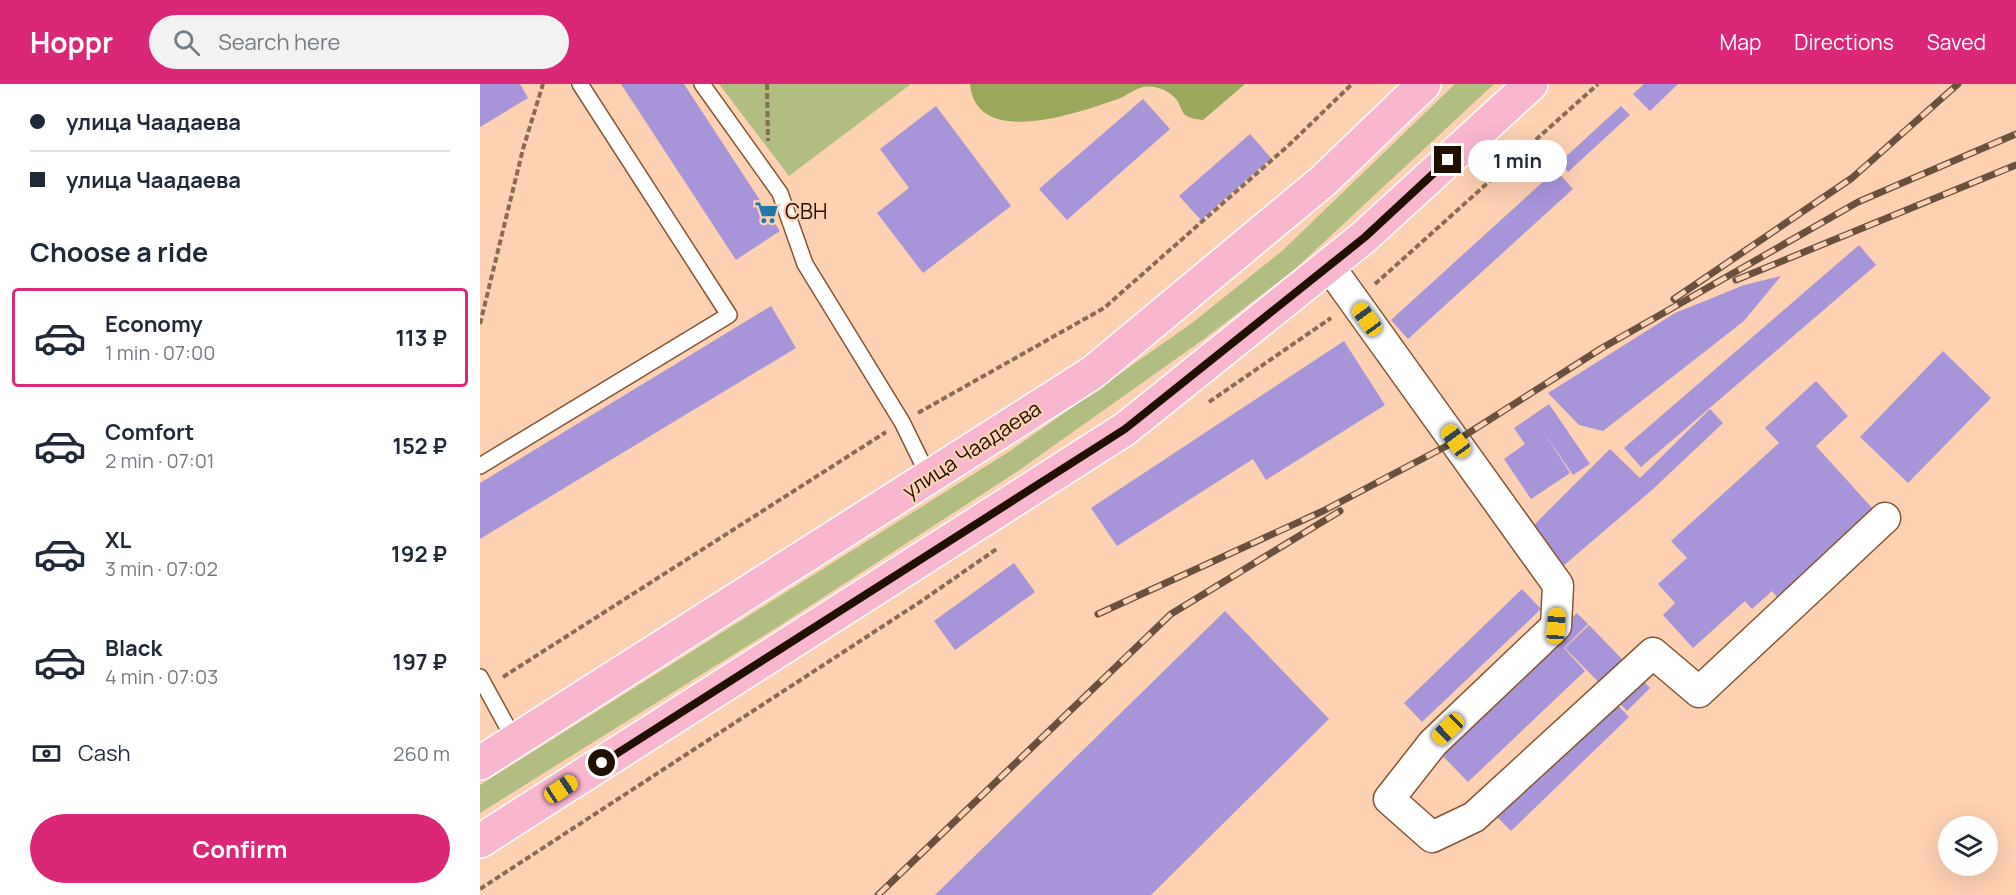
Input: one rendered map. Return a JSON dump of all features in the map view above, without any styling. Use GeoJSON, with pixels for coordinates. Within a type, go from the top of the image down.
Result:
{"type":"FeatureCollection","features":[{"type":"Feature","properties":{"kind":"main road","name":"улица Чаадаева"},"geometry":{"type":"LineString","coordinates":[[480,763],[1092,372],[1323,181],[1424,84]]}},
{"type":"Feature","properties":{"kind":"main road"},"geometry":{"type":"LineString","coordinates":[[480,841],[1125,429],[1365,237],[1531,84]]}},
{"type":"Feature","properties":{"kind":"street"},"geometry":{"type":"LineString","coordinates":[[1329,266],[1558,585],[1556,626],[1432,743],[1389,799],[1432,837],[1474,817],[1653,653],[1699,692],[1884,518]]}},
{"type":"Feature","properties":{"kind":"lane"},"geometry":{"type":"LineString","coordinates":[[480,466],[729,315],[580,84]]}},
{"type":"Feature","properties":{"kind":"lane"},"geometry":{"type":"LineString","coordinates":[[702,84],[780,192],[805,264],[902,422],[929,477]]}},
{"type":"Feature","properties":{"kind":"lane"},"geometry":{"type":"LineString","coordinates":[[484,682],[515,741]]}},
{"type":"Feature","properties":{"kind":"path"},"geometry":{"type":"LineString","coordinates":[[480,324],[523,149],[543,84]]}},
{"type":"Feature","properties":{"kind":"path"},"geometry":{"type":"LineString","coordinates":[[767,84],[769,178]]}},
{"type":"Feature","properties":{"kind":"path"},"geometry":{"type":"LineString","coordinates":[[484,682],[902,422],[1104,309],[1290,144],[1352,84]]}},
{"type":"Feature","properties":{"kind":"green space"},"geometry":{"type":"Polygon","coordinates":[[[719,84],[911,84],[789,176],[719,84]]]}},
{"type":"Feature","properties":{"kind":"green space"},"geometry":{"type":"Polygon","coordinates":[[[970,84],[1245,84],[1203,120],[1185,115],[1176,99],[1169,93],[1147,87],[1101,105],[1056,117],[1032,121],[1009,121],[990,116],[977,104],[970,84]]]}},
{"type":"Feature","properties":{"kind":"green space"},"geometry":{"type":"Polygon","coordinates":[[[1455,84],[1494,84],[1295,269],[1204,339],[1018,471],[779,626],[480,813],[480,785],[1007,453],[1192,323],[1282,251],[1455,84]]]}},
{"type":"Feature","properties":{"kind":"building"},"geometry":{"type":"Polygon","coordinates":[[[480,84],[520,84],[528,98],[480,127],[480,84]]]}},
{"type":"Feature","properties":{"kind":"building"},"geometry":{"type":"Polygon","coordinates":[[[621,84],[684,84],[780,231],[736,260],[621,84]]]}},
{"type":"Feature","properties":{"kind":"building"},"geometry":{"type":"Polygon","coordinates":[[[1644,84],[1678,84],[1650,111],[1633,94],[1644,84]]]}},
{"type":"Feature","properties":{"kind":"building"},"geometry":{"type":"Polygon","coordinates":[[[1143,99],[1170,129],[1067,220],[1039,189],[1143,99]]]}},
{"type":"Feature","properties":{"kind":"building"},"geometry":{"type":"Polygon","coordinates":[[[936,106],[1011,206],[923,273],[877,213],[909,188],[880,149],[936,106]]]}},
{"type":"Feature","properties":{"kind":"building"},"geometry":{"type":"Polygon","coordinates":[[[1621,106],[1630,115],[1568,172],[1560,162],[1621,106]]]}},
{"type":"Feature","properties":{"kind":"building"},"geometry":{"type":"Polygon","coordinates":[[[1250,134],[1271,158],[1201,220],[1179,196],[1250,134]]]}},
{"type":"Feature","properties":{"kind":"building"},"geometry":{"type":"Polygon","coordinates":[[[1556,170],[1573,189],[1408,339],[1391,320],[1556,170]]]}},
{"type":"Feature","properties":{"kind":"building"},"geometry":{"type":"Polygon","coordinates":[[[1859,245],[1876,265],[1641,467],[1624,448],[1859,245]]]}},
{"type":"Feature","properties":{"kind":"building"},"geometry":{"type":"Polygon","coordinates":[[[1781,276],[1744,321],[1603,431],[1579,425],[1548,393],[1675,313],[1744,285],[1781,276]]]}},
{"type":"Feature","properties":{"kind":"building"},"geometry":{"type":"Polygon","coordinates":[[[771,306],[796,348],[480,539],[480,483],[771,306]]]}},
{"type":"Feature","properties":{"kind":"building"},"geometry":{"type":"Polygon","coordinates":[[[1344,341],[1385,405],[1266,480],[1253,459],[1117,546],[1091,508],[1344,341]]]}},
{"type":"Feature","properties":{"kind":"building"},"geometry":{"type":"Polygon","coordinates":[[[1943,351],[1991,398],[1908,483],[1860,437],[1943,351]]]}},
{"type":"Feature","properties":{"kind":"building"},"geometry":{"type":"Polygon","coordinates":[[[1816,381],[1848,416],[1816,446],[1873,509],[1777,597],[1772,591],[1752,609],[1745,601],[1693,648],[1663,615],[1675,603],[1658,584],[1687,558],[1671,541],[1779,443],[1765,428],[1816,381]]]}},
{"type":"Feature","properties":{"kind":"building"},"geometry":{"type":"Polygon","coordinates":[[[1549,404],[1590,464],[1573,475],[1543,431],[1570,473],[1531,499],[1504,459],[1525,444],[1514,428],[1549,404]]]}},
{"type":"Feature","properties":{"kind":"building"},"geometry":{"type":"Polygon","coordinates":[[[1710,409],[1723,423],[1652,490],[1562,567],[1527,532],[1610,449],[1640,478],[1710,409]]]}},
{"type":"Feature","properties":{"kind":"building"},"geometry":{"type":"Polygon","coordinates":[[[1014,563],[1035,592],[955,650],[934,621],[1014,563]]]}},
{"type":"Feature","properties":{"kind":"building"},"geometry":{"type":"Polygon","coordinates":[[[1522,589],[1541,609],[1422,722],[1404,703],[1522,589]]]}},
{"type":"Feature","properties":{"kind":"building"},"geometry":{"type":"Polygon","coordinates":[[[1225,611],[1329,719],[1151,895],[935,895],[1225,611]]]}},
{"type":"Feature","properties":{"kind":"building"},"geometry":{"type":"Polygon","coordinates":[[[1577,613],[1588,624],[1564,648],[1585,671],[1468,782],[1435,748],[1577,613]]]}},
{"type":"Feature","properties":{"kind":"building"},"geometry":{"type":"Polygon","coordinates":[[[1589,625],[1650,688],[1627,711],[1565,648],[1589,625]]]}},
{"type":"Feature","properties":{"kind":"building"},"geometry":{"type":"Polygon","coordinates":[[[1600,687],[1629,717],[1511,831],[1482,802],[1600,687]]]}},
{"type":"Feature","properties":{"kind":"railway"},"geometry":{"type":"LineString","coordinates":[[1674,299],[1852,178],[1958,84]]}},
{"type":"Feature","properties":{"kind":"railway"},"geometry":{"type":"LineString","coordinates":[[1098,614],[1323,511],[1456,441],[1602,348],[1858,202],[2016,134]]}},
{"type":"Feature","properties":{"kind":"railway"},"geometry":{"type":"LineString","coordinates":[[1736,280],[2016,165]]}},
{"type":"Feature","properties":{"kind":"railway"},"geometry":{"type":"LineString","coordinates":[[878,895],[1171,614],[1340,511]]}},
{"type":"Feature","properties":{"kind":"place","name":"СВН"},"geometry":{"type":"Point","coordinates":[767,212]}},
{"type":"Feature","properties":{"kind":"route"},"geometry":{"type":"LineString","coordinates":[[602,763],[1125,429],[1365,237],[1448,160]]}}]}
